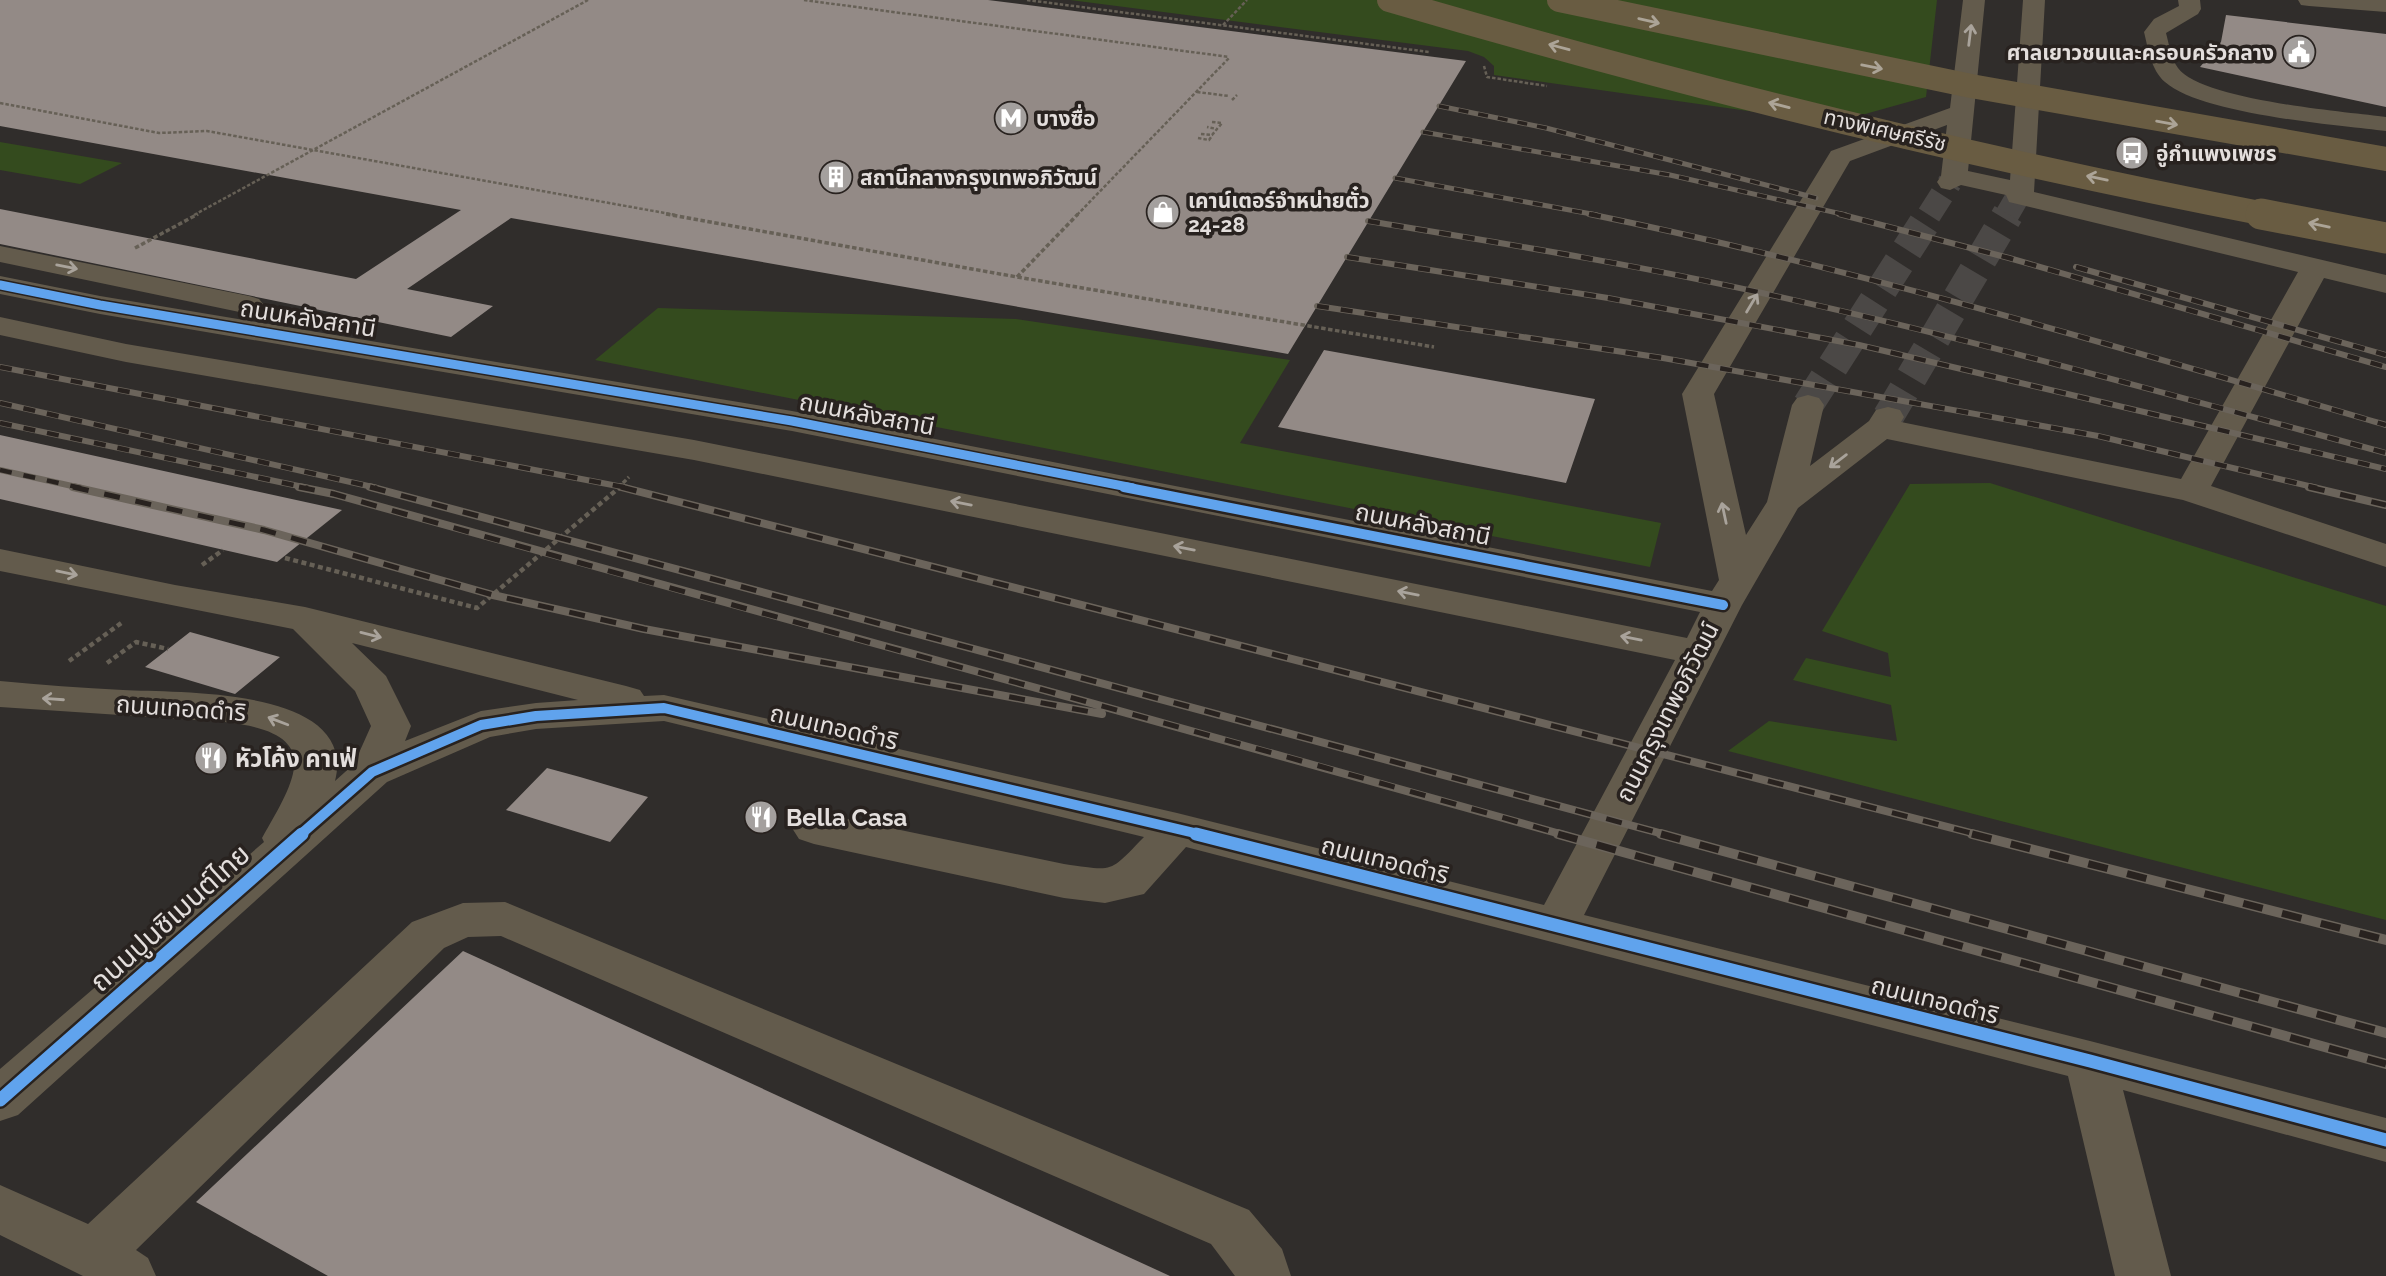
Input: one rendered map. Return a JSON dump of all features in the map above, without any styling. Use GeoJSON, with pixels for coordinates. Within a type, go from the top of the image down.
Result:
{"type":"FeatureCollection","features":[{"type":"Feature","properties":{"kind":"highway","name":"ทางพิเศษศรีรัช"},"geometry":{"type":"LineString","coordinates":[[1389,0],[1723,91],[1919,139],[2386,239]]}},
{"type":"Feature","properties":{"kind":"highway"},"geometry":{"type":"LineString","coordinates":[[1559,0],[1818,57],[1999,92],[2386,159]]}},
{"type":"Feature","properties":{"kind":"street"},"geometry":{"type":"LineString","coordinates":[[1974,0],[1952,179],[2020,193],[2386,284]]}},
{"type":"Feature","properties":{"kind":"street"},"geometry":{"type":"LineString","coordinates":[[2189,0],[2190,9],[2162,24],[2155,32],[2162,58],[2171,75],[2182,84],[2251,104],[2386,124]]}},
{"type":"Feature","properties":{"kind":"street"},"geometry":{"type":"LineString","coordinates":[[2309,0],[2386,6]]}},
{"type":"Feature","properties":{"kind":"street"},"geometry":{"type":"LineString","coordinates":[[2020,193],[2038,2]]}},
{"type":"Feature","properties":{"kind":"street"},"geometry":{"type":"LineString","coordinates":[[1730,592],[1698,394],[1839,156],[1961,112]]}},
{"type":"Feature","properties":{"kind":"street"},"geometry":{"type":"LineString","coordinates":[[0,254],[792,421]]}},
{"type":"Feature","properties":{"kind":"street"},"geometry":{"type":"LineString","coordinates":[[2315,267],[2191,491],[2386,556]]}},
{"type":"Feature","properties":{"kind":"street","name":"ถนนหลังสถานี"},"geometry":{"type":"LineString","coordinates":[[0,285],[100,305],[792,421],[1730,592]]}},
{"type":"Feature","properties":{"kind":"street"},"geometry":{"type":"LineString","coordinates":[[0,326],[140,355],[694,450],[1698,652]]}},
{"type":"Feature","properties":{"kind":"street","name":"ถนนกรุงเทพอภิวัฒน์"},"geometry":{"type":"LineString","coordinates":[[1556,925],[1730,592],[1784,502],[1808,405]]}},
{"type":"Feature","properties":{"kind":"street","name":"ถนนกรุงเทพอภิวัฒน์"},"geometry":{"type":"LineString","coordinates":[[1784,502],[1885,422],[2191,491]]}},
{"type":"Feature","properties":{"kind":"street","name":"ถนนเทอดดำริ"},"geometry":{"type":"LineString","coordinates":[[0,560],[175,596],[305,619],[664,708],[1177,829],[2090,1061],[2386,1140]]}},
{"type":"Feature","properties":{"kind":"street"},"geometry":{"type":"LineString","coordinates":[[305,619],[372,685],[391,726],[372,772]]}},
{"type":"Feature","properties":{"kind":"street","name":"ถนนเทอดดำริ"},"geometry":{"type":"LineString","coordinates":[[0,694],[241,710],[282,721],[299,731],[309,741],[315,755],[315,773],[306,802],[273,858]]}},
{"type":"Feature","properties":{"kind":"street","name":"ถนนเทอดดำริ"},"geometry":{"type":"LineString","coordinates":[[372,772],[481,725],[536,716],[664,708]]}},
{"type":"Feature","properties":{"kind":"street","name":"ถนนปูนซิเมนต์ไทย"},"geometry":{"type":"LineString","coordinates":[[0,1100],[372,772]]}},
{"type":"Feature","properties":{"kind":"street"},"geometry":{"type":"LineString","coordinates":[[814,828],[1064,881],[1105,886],[1128,882],[1177,829]]}},
{"type":"Feature","properties":{"kind":"street"},"geometry":{"type":"LineString","coordinates":[[0,1209],[112,1264],[428,935],[463,920],[505,919],[1230,1227],[1262,1267],[1263,1276]]}},
{"type":"Feature","properties":{"kind":"street"},"geometry":{"type":"LineString","coordinates":[[2090,1061],[2143,1276]]}},
{"type":"Feature","properties":{"kind":"path"},"geometry":{"type":"LineString","coordinates":[[135,248],[588,0]]}},
{"type":"Feature","properties":{"kind":"path"},"geometry":{"type":"LineString","coordinates":[[804,0],[1229,57],[1017,276]]}},
{"type":"Feature","properties":{"kind":"path"},"geometry":{"type":"LineString","coordinates":[[1027,0],[1433,53]]}},
{"type":"Feature","properties":{"kind":"path"},"geometry":{"type":"LineString","coordinates":[[1223,25],[1247,0]]}},
{"type":"Feature","properties":{"kind":"path"},"geometry":{"type":"LineString","coordinates":[[1196,92],[1231,98],[1237,95]]}},
{"type":"Feature","properties":{"kind":"path"},"geometry":{"type":"LineString","coordinates":[[0,103],[159,133],[207,131],[1017,276],[1434,347]]}},
{"type":"Feature","properties":{"kind":"path"},"geometry":{"type":"LineString","coordinates":[[1200,136],[1209,140],[1222,124],[1212,122]]}},
{"type":"Feature","properties":{"kind":"path"},"geometry":{"type":"LineString","coordinates":[[1207,127],[1217,129]]}},
{"type":"Feature","properties":{"kind":"path"},"geometry":{"type":"LineString","coordinates":[[285,558],[477,608],[631,477],[618,475]]}},
{"type":"Feature","properties":{"kind":"path"},"geometry":{"type":"LineString","coordinates":[[104,665],[136,642],[168,649]]}},
{"type":"Feature","properties":{"kind":"green space"},"geometry":{"type":"Polygon","coordinates":[[[1070,0],[1937,0],[1926,97],[1833,123],[1494,75],[1494,66],[1484,57],[1468,51],[1070,0]]]}},
{"type":"Feature","properties":{"kind":"green space"},"geometry":{"type":"Polygon","coordinates":[[[0,142],[122,163],[80,184],[0,170],[0,142]]]}},
{"type":"Feature","properties":{"kind":"green space"},"geometry":{"type":"Polygon","coordinates":[[[658,308],[1016,319],[1290,360],[1240,443],[1661,523],[1650,567],[595,360],[658,308]]]}},
{"type":"Feature","properties":{"kind":"green space"},"geometry":{"type":"Polygon","coordinates":[[[1990,483],[2386,606],[2386,920],[1728,751],[1769,721],[1897,741],[1891,705],[1793,680],[1806,658],[1891,677],[1888,653],[1822,631],[1910,484],[1990,483]]]}},
{"type":"Feature","properties":{"kind":"building","name":"สถานีกลางกรุงเทพอภิวัฒน์"},"geometry":{"type":"Polygon","coordinates":[[[0,0],[988,0],[1466,61],[1288,354],[511,218],[407,289],[493,306],[451,337],[0,244],[0,209],[356,279],[461,210],[0,126],[0,0]]]}},
{"type":"Feature","properties":{"kind":"building","name":"ศาลเยาวชนและครอบครัวกลาง"},"geometry":{"type":"Polygon","coordinates":[[[2226,15],[2386,34],[2386,107],[2200,67],[2221,42],[2226,15]]]}},
{"type":"Feature","properties":{"kind":"building"},"geometry":{"type":"Polygon","coordinates":[[[1324,350],[1595,399],[1566,483],[1278,427],[1324,350]]]}},
{"type":"Feature","properties":{"kind":"building"},"geometry":{"type":"Polygon","coordinates":[[[0,435],[342,510],[277,562],[0,499],[0,435]]]}},
{"type":"Feature","properties":{"kind":"building"},"geometry":{"type":"Polygon","coordinates":[[[190,632],[280,657],[235,694],[145,667],[190,632]]]}},
{"type":"Feature","properties":{"kind":"building"},"geometry":{"type":"Polygon","coordinates":[[[547,768],[648,797],[610,842],[506,810],[547,768]]]}},
{"type":"Feature","properties":{"kind":"building"},"geometry":{"type":"Polygon","coordinates":[[[463,951],[1170,1276],[328,1276],[196,1202],[463,951]]]}},
{"type":"Feature","properties":{"kind":"tunnel"},"geometry":{"type":"LineString","coordinates":[[1929,215],[1950,182]]}},
{"type":"Feature","properties":{"kind":"tunnel"},"geometry":{"type":"LineString","coordinates":[[2007,215],[2018,196]]}},
{"type":"Feature","properties":{"kind":"tunnel"},"geometry":{"type":"LineString","coordinates":[[1808,405],[1930,214]]}},
{"type":"Feature","properties":{"kind":"tunnel"},"geometry":{"type":"LineString","coordinates":[[1888,417],[2008,214]]}},
{"type":"Feature","properties":{"kind":"railway"},"geometry":{"type":"LineString","coordinates":[[1439,106],[1546,128],[1816,198]]}},
{"type":"Feature","properties":{"kind":"railway"},"geometry":{"type":"LineString","coordinates":[[1423,132],[1670,175],[1846,215]]}},
{"type":"Feature","properties":{"kind":"railway"},"geometry":{"type":"LineString","coordinates":[[1395,178],[1597,215]]}},
{"type":"Feature","properties":{"kind":"railway"},"geometry":{"type":"LineString","coordinates":[[1589,214],[1790,259],[1989,311],[2386,425]]}},
{"type":"Feature","properties":{"kind":"railway"},"geometry":{"type":"LineString","coordinates":[[1839,214],[2009,258],[2386,367]]}},
{"type":"Feature","properties":{"kind":"railway"},"geometry":{"type":"LineString","coordinates":[[1368,221],[1566,254],[1841,311],[2075,369],[2386,453]]}},
{"type":"Feature","properties":{"kind":"railway"},"geometry":{"type":"LineString","coordinates":[[1347,257],[1608,298],[1859,345],[2386,469]]}},
{"type":"Feature","properties":{"kind":"railway"},"geometry":{"type":"LineString","coordinates":[[2076,267],[2386,355]]}},
{"type":"Feature","properties":{"kind":"railway"},"geometry":{"type":"LineString","coordinates":[[1317,306],[1663,358],[2098,436],[2317,488]]}},
{"type":"Feature","properties":{"kind":"railway"},"geometry":{"type":"LineString","coordinates":[[0,367],[628,488]]}},
{"type":"Feature","properties":{"kind":"railway"},"geometry":{"type":"LineString","coordinates":[[0,403],[377,488]]}},
{"type":"Feature","properties":{"kind":"railway"},"geometry":{"type":"LineString","coordinates":[[0,423],[308,488]]}},
{"type":"Feature","properties":{"kind":"railway"},"geometry":{"type":"LineString","coordinates":[[0,470],[81,488]]}},
{"type":"Feature","properties":{"kind":"railway"},"geometry":{"type":"LineString","coordinates":[[73,487],[264,530],[493,595],[644,629],[1102,714]]}},
{"type":"Feature","properties":{"kind":"railway"},"geometry":{"type":"LineString","coordinates":[[299,487],[334,494],[1564,835]]}},
{"type":"Feature","properties":{"kind":"railway"},"geometry":{"type":"LineString","coordinates":[[370,487],[1667,835]]}},
{"type":"Feature","properties":{"kind":"railway"},"geometry":{"type":"LineString","coordinates":[[621,487],[1979,835]]}},
{"type":"Feature","properties":{"kind":"railway"},"geometry":{"type":"LineString","coordinates":[[2309,487],[2386,505]]}},
{"type":"Feature","properties":{"kind":"railway"},"geometry":{"type":"LineString","coordinates":[[1558,834],[2386,1064]]}},
{"type":"Feature","properties":{"kind":"railway"},"geometry":{"type":"LineString","coordinates":[[1661,834],[2386,1033]]}},
{"type":"Feature","properties":{"kind":"railway"},"geometry":{"type":"LineString","coordinates":[[1972,834],[2386,940]]}},
{"type":"Feature","properties":{"kind":"cycle path"},"geometry":{"type":"LineString","coordinates":[[0,285],[100,305],[792,421],[1723,605]]}},
{"type":"Feature","properties":{"kind":"cycle path"},"geometry":{"type":"LineString","coordinates":[[0,1100],[372,772],[481,725],[536,716],[664,708],[1177,829],[2090,1061],[2386,1140]]}},
{"type":"Feature","properties":{"kind":"place","name":"ศาลเยาวชนและครอบครัวกลาง"},"geometry":{"type":"Point","coordinates":[2299,52]}},
{"type":"Feature","properties":{"kind":"place","name":"บางซื่อ"},"geometry":{"type":"Point","coordinates":[1011,118]}},
{"type":"Feature","properties":{"kind":"place","name":"อู่กำแพงเพชร"},"geometry":{"type":"Point","coordinates":[2132,153]}},
{"type":"Feature","properties":{"kind":"place","name":"สถานีกลางกรุงเทพอภิวัฒน์"},"geometry":{"type":"Point","coordinates":[836,177]}},
{"type":"Feature","properties":{"kind":"place","name":"เคาน์เตอร์จำหน่ายตั๋ว 24-28"},"geometry":{"type":"Point","coordinates":[1163,212]}},
{"type":"Feature","properties":{"kind":"place","name":"หัวโค้ง คาเฟ่"},"geometry":{"type":"Point","coordinates":[211,758]}},
{"type":"Feature","properties":{"kind":"place","name":"Bella Casa"},"geometry":{"type":"Point","coordinates":[761,817]}}]}
